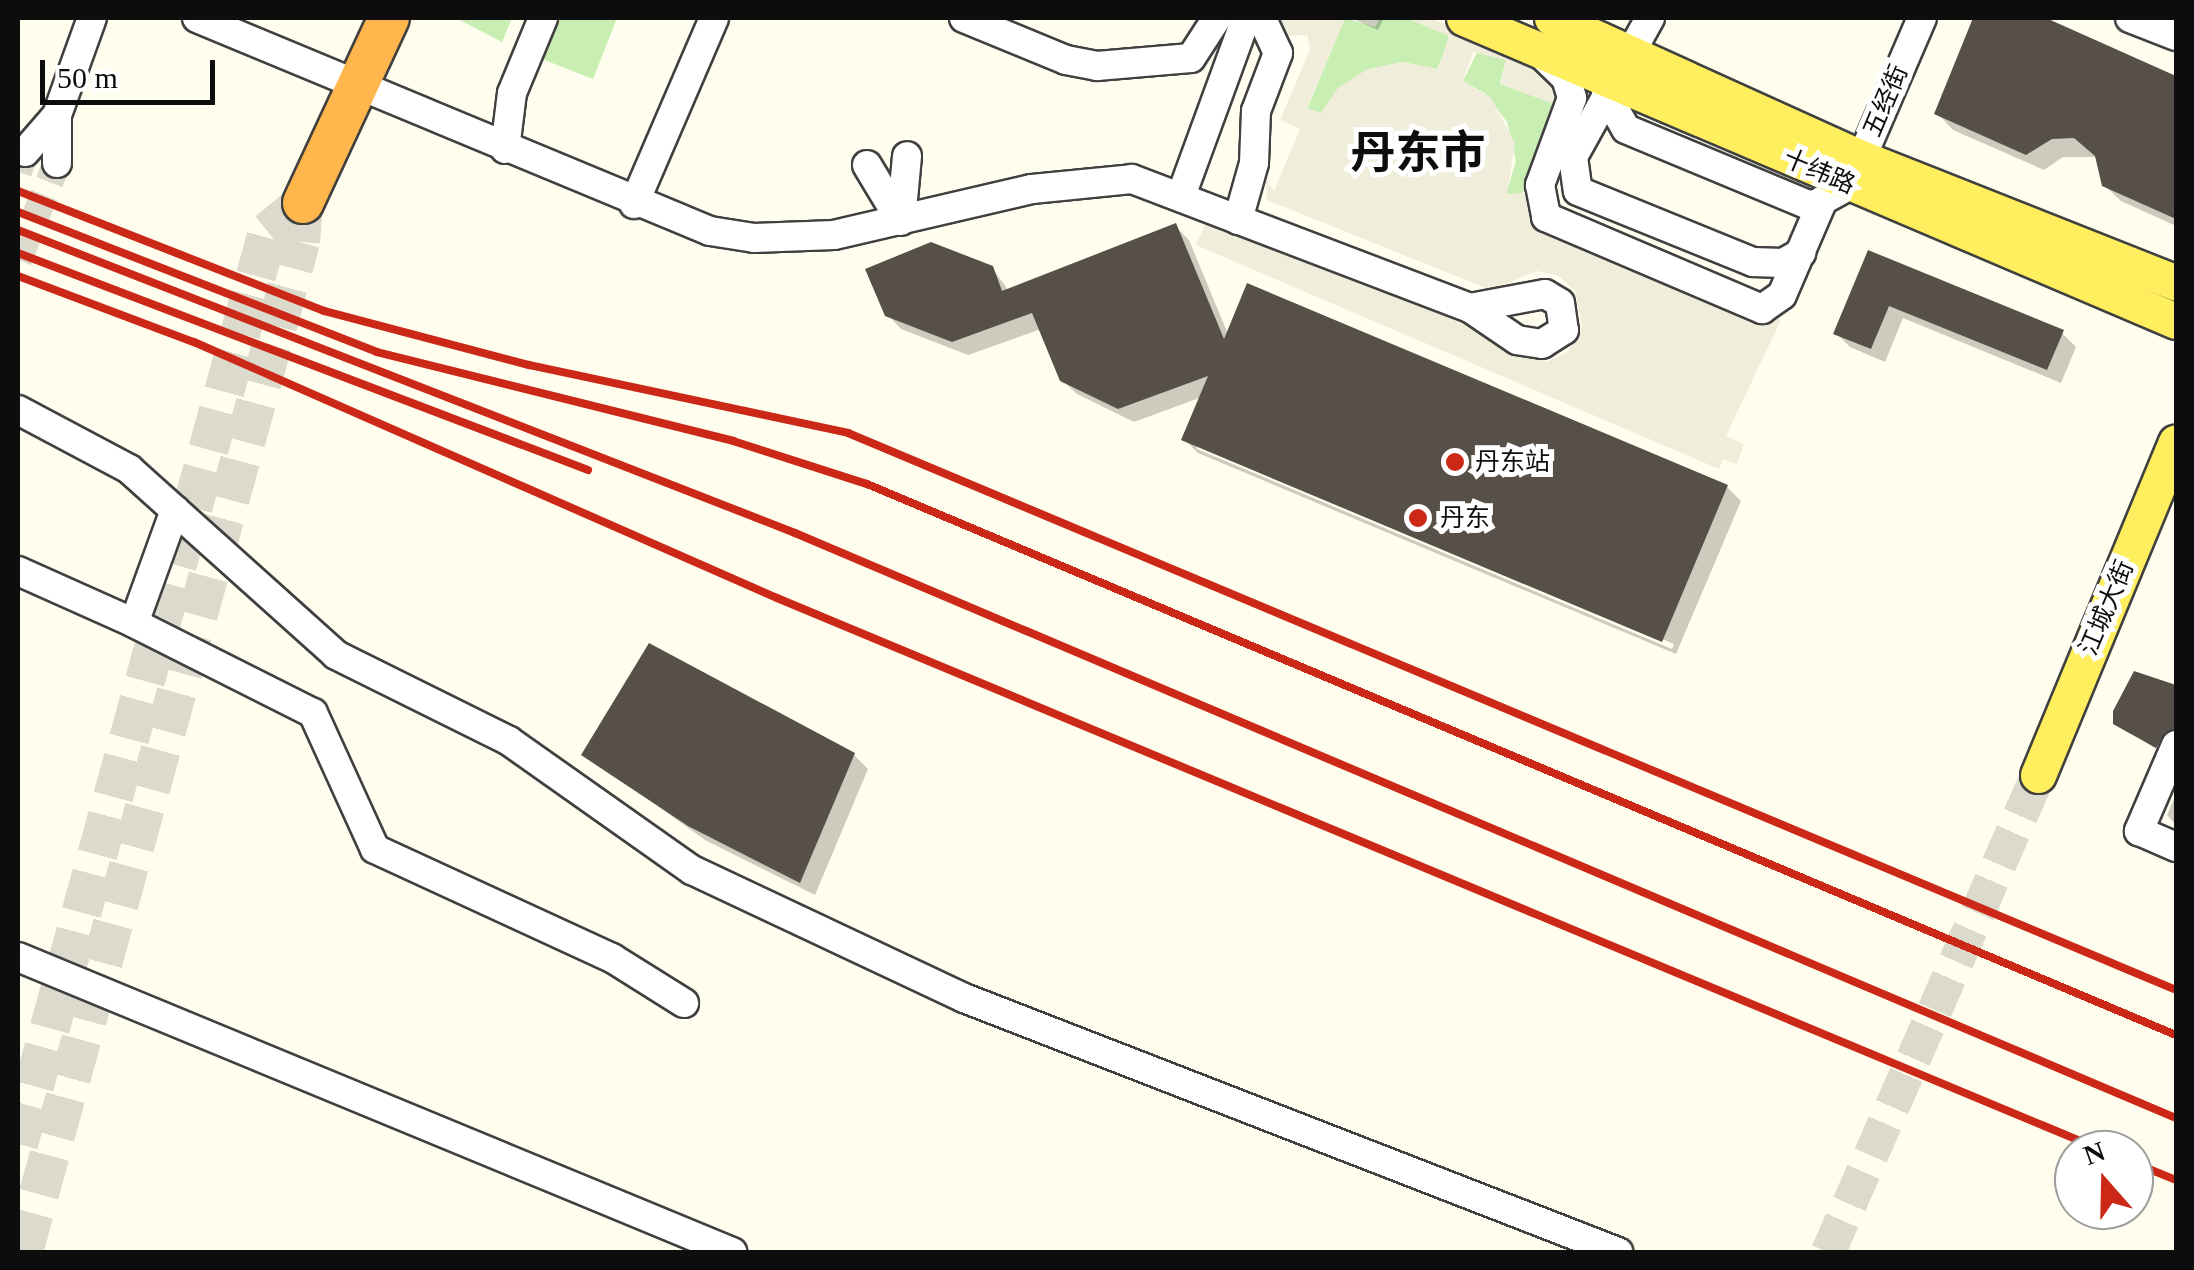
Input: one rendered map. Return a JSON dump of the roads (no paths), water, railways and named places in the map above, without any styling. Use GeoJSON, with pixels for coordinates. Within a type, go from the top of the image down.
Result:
{"type":"FeatureCollection","features":[{"type":"Feature","properties":{"kind":"highway"},"geometry":{"type":"LineString","coordinates":[[303,203],[389,18]]}},
{"type":"Feature","properties":{"kind":"main road","name":"十纬路"},"geometry":{"type":"LineString","coordinates":[[1464,18],[1543,32],[1618,77],[1844,182],[2176,321]]}},
{"type":"Feature","properties":{"kind":"main road","name":"十纬路"},"geometry":{"type":"LineString","coordinates":[[1844,182],[2176,283]]}},
{"type":"Feature","properties":{"kind":"main road","name":"江城大街"},"geometry":{"type":"LineString","coordinates":[[2038,774],[2176,442]]}},
{"type":"Feature","properties":{"kind":"street"},"geometry":{"type":"LineString","coordinates":[[57,162],[57,116],[92,18]]}},
{"type":"Feature","properties":{"kind":"street"},"geometry":{"type":"LineString","coordinates":[[197,18],[690,226],[754,238],[834,235],[1013,192],[1132,179],[1470,308]]}},
{"type":"Feature","properties":{"kind":"street"},"geometry":{"type":"LineString","coordinates":[[506,149],[512,92],[543,18]]}},
{"type":"Feature","properties":{"kind":"street"},"geometry":{"type":"LineString","coordinates":[[634,204],[714,18]]}},
{"type":"Feature","properties":{"kind":"street"},"geometry":{"type":"LineString","coordinates":[[964,18],[1084,66],[1183,60],[1196,55],[1214,25]]}},
{"type":"Feature","properties":{"kind":"street"},"geometry":{"type":"LineString","coordinates":[[1174,193],[1246,18]]}},
{"type":"Feature","properties":{"kind":"street"},"geometry":{"type":"LineString","coordinates":[[1238,220],[1254,163],[1256,111],[1277,60],[1262,18]]}},
{"type":"Feature","properties":{"kind":"street"},"geometry":{"type":"LineString","coordinates":[[1650,18],[1573,156],[1574,182],[1582,196],[1753,262],[1783,263],[1801,252]]}},
{"type":"Feature","properties":{"kind":"street","name":"五经街"},"geometry":{"type":"LineString","coordinates":[[1543,32],[1566,78],[1571,102],[1540,185],[1540,206],[1550,220],[1755,308],[1774,306],[1789,282],[1801,252],[1844,182],[1922,18]]}},
{"type":"Feature","properties":{"kind":"street"},"geometry":{"type":"LineString","coordinates":[[2130,18],[2176,36]]}},
{"type":"Feature","properties":{"kind":"street"},"geometry":{"type":"LineString","coordinates":[[1174,193],[1214,68],[1214,25]]}},
{"type":"Feature","properties":{"kind":"street"},"geometry":{"type":"LineString","coordinates":[[1618,77],[1626,129],[1809,205],[1844,182]]}},
{"type":"Feature","properties":{"kind":"street"},"geometry":{"type":"LineString","coordinates":[[26,152],[57,116]]}},
{"type":"Feature","properties":{"kind":"street"},"geometry":{"type":"LineString","coordinates":[[901,221],[907,156]]}},
{"type":"Feature","properties":{"kind":"street"},"geometry":{"type":"LineString","coordinates":[[867,165],[901,221]]}},
{"type":"Feature","properties":{"kind":"street"},"geometry":{"type":"LineString","coordinates":[[18,410],[129,469],[336,655],[509,742],[692,870],[964,998],[1618,1252]]}},
{"type":"Feature","properties":{"kind":"street"},"geometry":{"type":"LineString","coordinates":[[134,623],[175,510]]}},
{"type":"Feature","properties":{"kind":"street"},"geometry":{"type":"LineString","coordinates":[[18,571],[134,623],[314,713],[375,850],[612,958],[684,1003]]}},
{"type":"Feature","properties":{"kind":"street"},"geometry":{"type":"LineString","coordinates":[[2176,745],[2139,831],[2176,847]]}},
{"type":"Feature","properties":{"kind":"street"},"geometry":{"type":"LineString","coordinates":[[18,957],[732,1252]]}},
{"type":"Feature","properties":{"kind":"tunnel"},"geometry":{"type":"LineString","coordinates":[[18,172],[25,152]]}},
{"type":"Feature","properties":{"kind":"tunnel"},"geometry":{"type":"LineString","coordinates":[[18,260],[57,163]]}},
{"type":"Feature","properties":{"kind":"tunnel"},"geometry":{"type":"LineString","coordinates":[[18,1144],[268,232],[303,203]]}},
{"type":"Feature","properties":{"kind":"tunnel"},"geometry":{"type":"LineString","coordinates":[[23,1252],[300,242],[303,203]]}},
{"type":"Feature","properties":{"kind":"tunnel"},"geometry":{"type":"LineString","coordinates":[[1828,1252],[2038,775]]}},
{"type":"Feature","properties":{"kind":"railway"},"geometry":{"type":"LineString","coordinates":[[18,191],[324,311],[529,365],[848,433],[2176,990]]}},
{"type":"Feature","properties":{"kind":"railway"},"geometry":{"type":"LineString","coordinates":[[18,212],[377,352],[733,441],[867,484],[2176,1035]]}},
{"type":"Feature","properties":{"kind":"railway"},"geometry":{"type":"LineString","coordinates":[[18,230],[795,533],[2176,1118]]}},
{"type":"Feature","properties":{"kind":"railway"},"geometry":{"type":"LineString","coordinates":[[18,253],[588,470]]}},
{"type":"Feature","properties":{"kind":"railway"},"geometry":{"type":"LineString","coordinates":[[18,276],[194,342],[777,598],[2054,1130]]}},
{"type":"Feature","properties":{"kind":"railway"},"geometry":{"type":"LineString","coordinates":[[2154,1171],[2176,1180]]}},
{"type":"Feature","properties":{"kind":"place","name":"丹东站"},"geometry":{"type":"Point","coordinates":[1455,462]}},
{"type":"Feature","properties":{"kind":"place","name":"丹东"},"geometry":{"type":"Point","coordinates":[1418,518]}},
{"type":"Feature","properties":{"kind":"district","name":"丹东市"},"geometry":{"type":"Point","coordinates":[1418,154]}}]}
